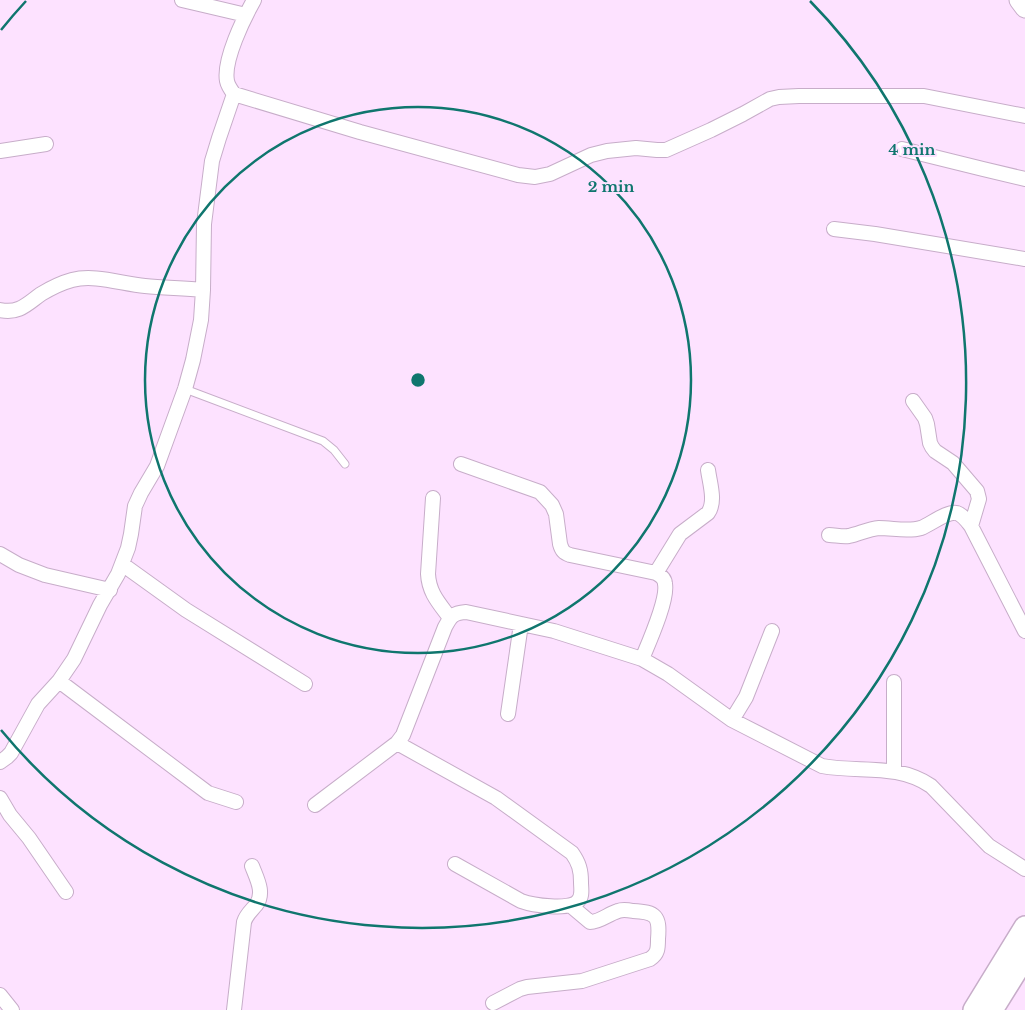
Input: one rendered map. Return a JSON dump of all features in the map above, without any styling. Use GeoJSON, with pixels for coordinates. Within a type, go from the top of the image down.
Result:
{"type":"FeatureCollection","features":[{"type":"Feature","properties":{"kind":"main road"},"geometry":{"type":"LineString","coordinates":[[974,1010],[1025,927]]}},
{"type":"Feature","properties":{"kind":"main road"},"geometry":{"type":"LineString","coordinates":[[992,1010],[1025,958]]}},
{"type":"Feature","properties":{"kind":"street"},"geometry":{"type":"LineString","coordinates":[[182,0],[246,15]]}},
{"type":"Feature","properties":{"kind":"street"},"geometry":{"type":"LineString","coordinates":[[254,0],[239,29],[227,67],[227,84],[234,94],[360,132],[535,177],[550,174],[591,155],[607,151],[636,148],[666,150],[711,130],[770,99],[779,97],[924,96],[1025,116]]}},
{"type":"Feature","properties":{"kind":"street"},"geometry":{"type":"LineString","coordinates":[[1018,0],[1025,8]]}},
{"type":"Feature","properties":{"kind":"street"},"geometry":{"type":"LineString","coordinates":[[0,762],[11,753],[38,704],[59,681],[74,659],[100,605],[118,574],[131,534],[135,506],[157,466],[185,389],[201,320],[204,224],[212,162],[234,94]]}},
{"type":"Feature","properties":{"kind":"street"},"geometry":{"type":"LineString","coordinates":[[0,151],[46,144]]}},
{"type":"Feature","properties":{"kind":"street"},"geometry":{"type":"LineString","coordinates":[[902,149],[1025,179]]}},
{"type":"Feature","properties":{"kind":"street"},"geometry":{"type":"LineString","coordinates":[[834,229],[1025,259]]}},
{"type":"Feature","properties":{"kind":"street"},"geometry":{"type":"LineString","coordinates":[[0,310],[14,311],[29,304],[59,284],[74,279],[90,278],[144,286],[203,290]]}},
{"type":"Feature","properties":{"kind":"street"},"geometry":{"type":"LineString","coordinates":[[913,401],[925,418],[932,447],[953,463],[977,491],[979,500],[971,526]]}},
{"type":"Feature","properties":{"kind":"street"},"geometry":{"type":"LineString","coordinates":[[461,464],[540,492],[552,505],[556,514],[561,549],[564,553],[570,556],[656,573],[661,576],[666,583],[663,604],[642,659]]}},
{"type":"Feature","properties":{"kind":"street"},"geometry":{"type":"LineString","coordinates":[[656,573],[680,534],[711,509],[708,470]]}},
{"type":"Feature","properties":{"kind":"street"},"geometry":{"type":"LineString","coordinates":[[433,498],[429,583],[432,594],[450,618]]}},
{"type":"Feature","properties":{"kind":"street"},"geometry":{"type":"LineString","coordinates":[[829,535],[846,536],[878,528],[911,530],[956,512],[971,526],[1025,630]]}},
{"type":"Feature","properties":{"kind":"street"},"geometry":{"type":"LineString","coordinates":[[0,554],[19,565],[45,575],[110,590]]}},
{"type":"Feature","properties":{"kind":"street"},"geometry":{"type":"LineString","coordinates":[[122,564],[186,610],[305,684]]}},
{"type":"Feature","properties":{"kind":"street"},"geometry":{"type":"LineString","coordinates":[[315,805],[398,743],[403,735],[450,618],[456,613],[466,612],[554,632],[642,659],[668,674],[732,720],[822,766],[894,771],[920,778],[931,786],[989,846],[1025,868]]}},
{"type":"Feature","properties":{"kind":"street"},"geometry":{"type":"LineString","coordinates":[[508,714],[521,624]]}},
{"type":"Feature","properties":{"kind":"street"},"geometry":{"type":"LineString","coordinates":[[732,720],[746,697],[772,631]]}},
{"type":"Feature","properties":{"kind":"street"},"geometry":{"type":"LineString","coordinates":[[59,681],[208,793],[236,802]]}},
{"type":"Feature","properties":{"kind":"street"},"geometry":{"type":"LineString","coordinates":[[894,682],[894,771]]}},
{"type":"Feature","properties":{"kind":"street"},"geometry":{"type":"LineString","coordinates":[[398,743],[496,798],[572,853],[578,861],[581,870],[581,894],[578,902],[571,906],[529,904],[454,864]]}},
{"type":"Feature","properties":{"kind":"street"},"geometry":{"type":"LineString","coordinates":[[0,798],[10,815],[29,838],[66,892]]}},
{"type":"Feature","properties":{"kind":"street"},"geometry":{"type":"LineString","coordinates":[[234,1010],[244,922],[248,913],[257,903],[261,889],[252,866]]}},
{"type":"Feature","properties":{"kind":"street"},"geometry":{"type":"LineString","coordinates":[[493,1003],[526,987],[582,980],[656,956],[659,926],[657,919],[652,914],[646,911],[620,910],[595,922],[590,922],[571,906]]}},
{"type":"Feature","properties":{"kind":"street"},"geometry":{"type":"LineString","coordinates":[[0,995],[12,1010]]}},
{"type":"Feature","properties":{"kind":"lane"},"geometry":{"type":"LineString","coordinates":[[185,389],[323,441],[334,450],[345,464]]}}]}
